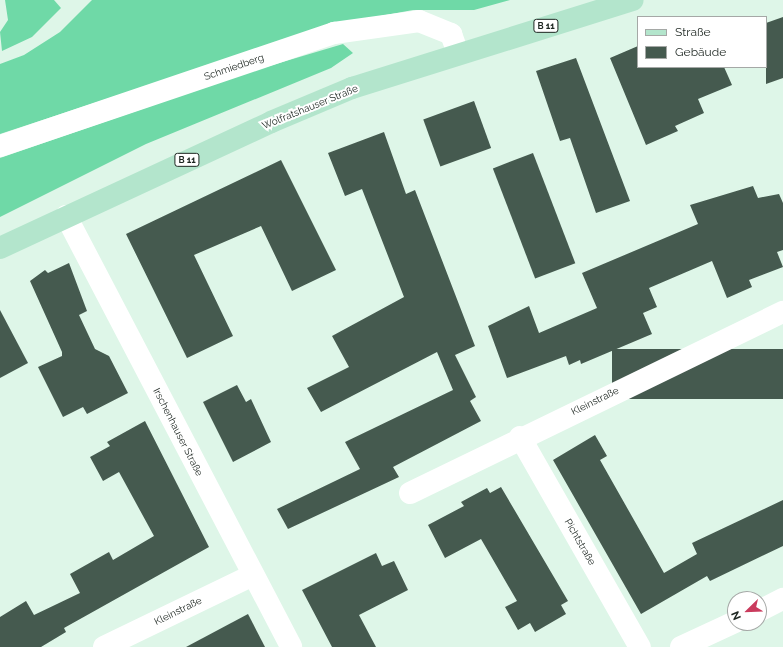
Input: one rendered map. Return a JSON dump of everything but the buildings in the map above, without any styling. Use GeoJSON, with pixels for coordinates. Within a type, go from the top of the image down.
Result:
{"type":"FeatureCollection","features":[{"type":"Feature","properties":{"kind":"main road","name":"Wolfratshauser Straße"},"geometry":{"type":"LineString","coordinates":[[0,248],[66,216],[284,117],[352,88],[458,53],[633,0]]}},
{"type":"Feature","properties":{"kind":"street","name":"Schmiedberg"},"geometry":{"type":"LineString","coordinates":[[0,146],[334,33],[418,21],[451,34],[458,53]]}},
{"type":"Feature","properties":{"kind":"street","name":"Irschenhauser Straße"},"geometry":{"type":"LineString","coordinates":[[66,216],[291,647]]}},
{"type":"Feature","properties":{"kind":"street","name":"Kleinstraße"},"geometry":{"type":"LineString","coordinates":[[410,493],[520,437],[783,312]]}},
{"type":"Feature","properties":{"kind":"street","name":"Pichtstraße"},"geometry":{"type":"LineString","coordinates":[[520,437],[640,647]]}},
{"type":"Feature","properties":{"kind":"street","name":"Kleinstraße"},"geometry":{"type":"LineString","coordinates":[[104,647],[253,575]]}},
{"type":"Feature","properties":{"kind":"street"},"geometry":{"type":"LineString","coordinates":[[767,607],[783,599]]}},
{"type":"Feature","properties":{"kind":"street"},"geometry":{"type":"LineString","coordinates":[[681,647],[727,626]]}},
{"type":"Feature","properties":{"kind":"green space"},"geometry":{"type":"Polygon","coordinates":[[[5,0],[54,0],[61,8],[32,37],[2,51],[0,32],[8,20],[5,0]]]}},
{"type":"Feature","properties":{"kind":"green space"},"geometry":{"type":"Polygon","coordinates":[[[92,0],[510,0],[474,10],[413,10],[331,25],[0,134],[0,64],[24,55],[60,32],[92,0]]]}},
{"type":"Feature","properties":{"kind":"green space"},"geometry":{"type":"Polygon","coordinates":[[[343,44],[353,53],[331,68],[146,144],[0,217],[0,158],[249,72],[343,44]]]}}]}
